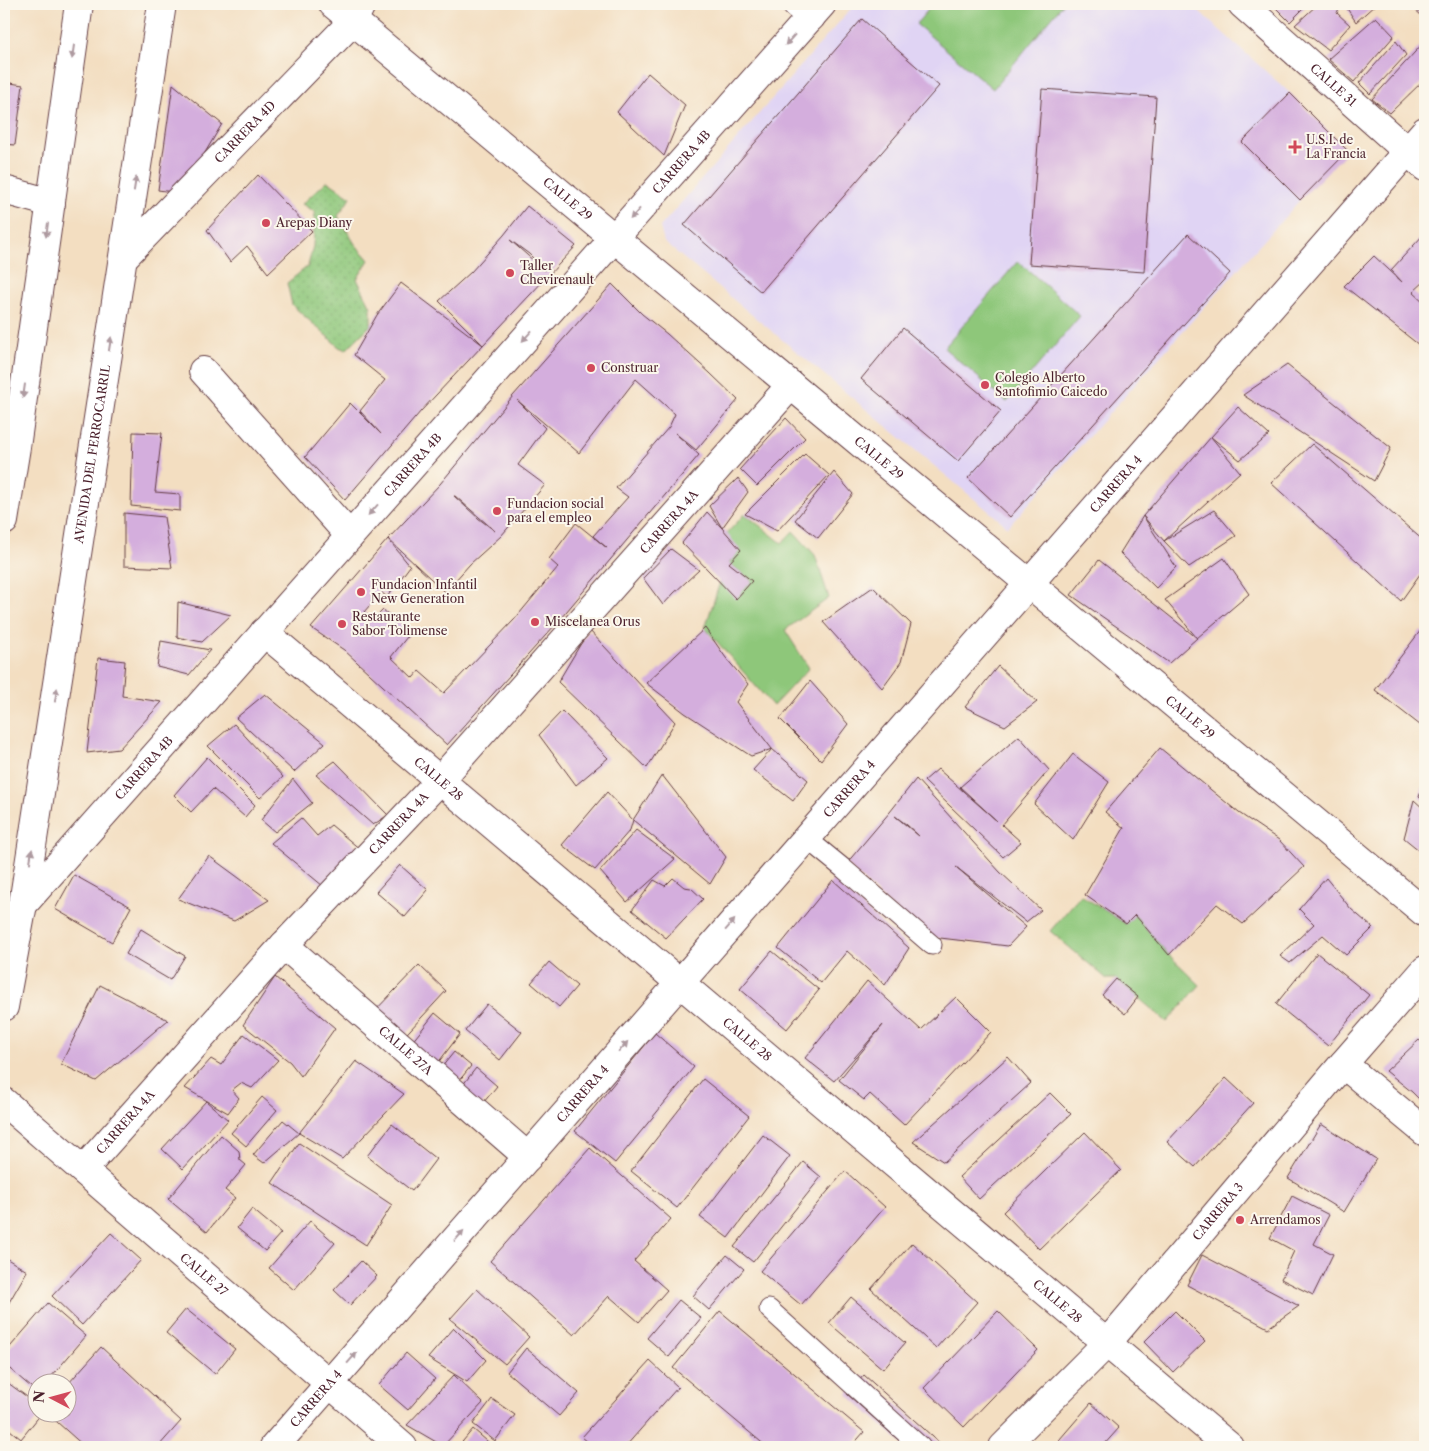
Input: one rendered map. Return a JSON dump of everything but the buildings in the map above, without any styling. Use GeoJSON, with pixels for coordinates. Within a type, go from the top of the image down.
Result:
{"type":"FeatureCollection","features":[{"type":"Feature","properties":{"kind":"street"},"geometry":{"type":"LineString","coordinates":[[4,521],[10,445],[51,203],[79,4]]}},
{"type":"Feature","properties":{"kind":"street","name":"AVENIDA DEL FERROCARRIL"},"geometry":{"type":"LineString","coordinates":[[4,1007],[24,904],[162,4]]}},
{"type":"Feature","properties":{"kind":"street","name":"CALLE 29"},"geometry":{"type":"LineString","coordinates":[[333,4],[358,12],[615,237],[1425,913]]}},
{"type":"Feature","properties":{"kind":"street","name":"CALLE 31"},"geometry":{"type":"LineString","coordinates":[[1242,4],[1416,160]]}},
{"type":"Feature","properties":{"kind":"street","name":"CARRERA 4B"},"geometry":{"type":"LineString","coordinates":[[4,926],[615,237],[809,8]]}},
{"type":"Feature","properties":{"kind":"street","name":"CARRERA 4D"},"geometry":{"type":"LineString","coordinates":[[124,256],[358,12]]}},
{"type":"Feature","properties":{"kind":"street","name":"CARRERA 4"},"geometry":{"type":"LineString","coordinates":[[274,1447],[1030,583],[1416,160],[1425,131]]}},
{"type":"Feature","properties":{"kind":"street"},"geometry":{"type":"LineString","coordinates":[[4,190],[51,203]]}},
{"type":"Feature","properties":{"kind":"street"},"geometry":{"type":"LineString","coordinates":[[203,371],[350,536]]}},
{"type":"Feature","properties":{"kind":"street","name":"CARRERA 4A"},"geometry":{"type":"LineString","coordinates":[[83,1170],[284,945],[440,780],[791,385]]}},
{"type":"Feature","properties":{"kind":"street","name":"CALLE 28"},"geometry":{"type":"LineString","coordinates":[[264,632],[1230,1447]]}},
{"type":"Feature","properties":{"kind":"street","name":"CALLE 27A"},"geometry":{"type":"LineString","coordinates":[[284,945],[528,1157]]}},
{"type":"Feature","properties":{"kind":"street","name":"CARRERA 3"},"geometry":{"type":"LineString","coordinates":[[1003,1447],[1107,1343],[1425,970]]}},
{"type":"Feature","properties":{"kind":"street"},"geometry":{"type":"LineString","coordinates":[[1343,1064],[1425,1132]]}},
{"type":"Feature","properties":{"kind":"street","name":"CALLE 27"},"geometry":{"type":"LineString","coordinates":[[4,1102],[403,1447]]}},
{"type":"Feature","properties":{"kind":"lane"},"geometry":{"type":"LineString","coordinates":[[806,838],[932,945]]}},
{"type":"Feature","properties":{"kind":"lane"},"geometry":{"type":"LineString","coordinates":[[770,1309],[921,1447]]}},
{"type":"Feature","properties":{"kind":"shaded area","name":"Colegio Alberto Santofimio Caicedo"},"geometry":{"type":"Polygon","coordinates":[[[855,4],[1191,4],[1290,93],[1242,142],[1300,200],[1008,527],[664,242],[660,227],[855,4]]]}},
{"type":"Feature","properties":{"kind":"green space"},"geometry":{"type":"Polygon","coordinates":[[[933,4],[1063,4],[993,89],[916,24],[933,4]]]}},
{"type":"Feature","properties":{"kind":"green space"},"geometry":{"type":"Polygon","coordinates":[[[327,181],[351,197],[338,216],[355,244],[369,260],[357,279],[371,307],[371,325],[346,350],[339,347],[292,305],[287,283],[308,266],[313,246],[315,212],[302,204],[327,181]]]}},
{"type":"Feature","properties":{"kind":"green space"},"geometry":{"type":"Polygon","coordinates":[[[1018,261],[1080,316],[1007,402],[944,348],[1018,261]]]}},
{"type":"Feature","properties":{"kind":"green space"},"geometry":{"type":"Polygon","coordinates":[[[745,514],[782,543],[793,531],[815,555],[829,598],[785,630],[809,668],[773,706],[705,628],[720,582],[752,581],[729,563],[741,550],[726,534],[745,514]]]}},
{"type":"Feature","properties":{"kind":"green space"},"geometry":{"type":"Polygon","coordinates":[[[1081,895],[1126,924],[1135,915],[1169,955],[1200,985],[1167,1022],[1116,979],[1107,979],[1050,931],[1081,895]]]}},
{"type":"Feature","properties":{"kind":"place","name":"U.S.I. de La Francia"},"geometry":{"type":"Point","coordinates":[1295,147]}},
{"type":"Feature","properties":{"kind":"place","name":"Arepas Diany"},"geometry":{"type":"Point","coordinates":[266,223]}},
{"type":"Feature","properties":{"kind":"place","name":"Taller Chevirenault"},"geometry":{"type":"Point","coordinates":[510,273]}},
{"type":"Feature","properties":{"kind":"place","name":"Construar"},"geometry":{"type":"Point","coordinates":[591,368]}},
{"type":"Feature","properties":{"kind":"place","name":"Colegio Alberto Santofimio Caicedo"},"geometry":{"type":"Point","coordinates":[985,385]}},
{"type":"Feature","properties":{"kind":"place","name":"Fundacion social para el empleo"},"geometry":{"type":"Point","coordinates":[497,511]}},
{"type":"Feature","properties":{"kind":"place","name":"Fundacion Infantil New Generation"},"geometry":{"type":"Point","coordinates":[361,592]}},
{"type":"Feature","properties":{"kind":"place","name":"Miscelanea Orus"},"geometry":{"type":"Point","coordinates":[535,622]}},
{"type":"Feature","properties":{"kind":"place","name":"Restaurante Sabor Tolimense"},"geometry":{"type":"Point","coordinates":[342,624]}},
{"type":"Feature","properties":{"kind":"place","name":"Arrendamos"},"geometry":{"type":"Point","coordinates":[1240,1220]}}]}
